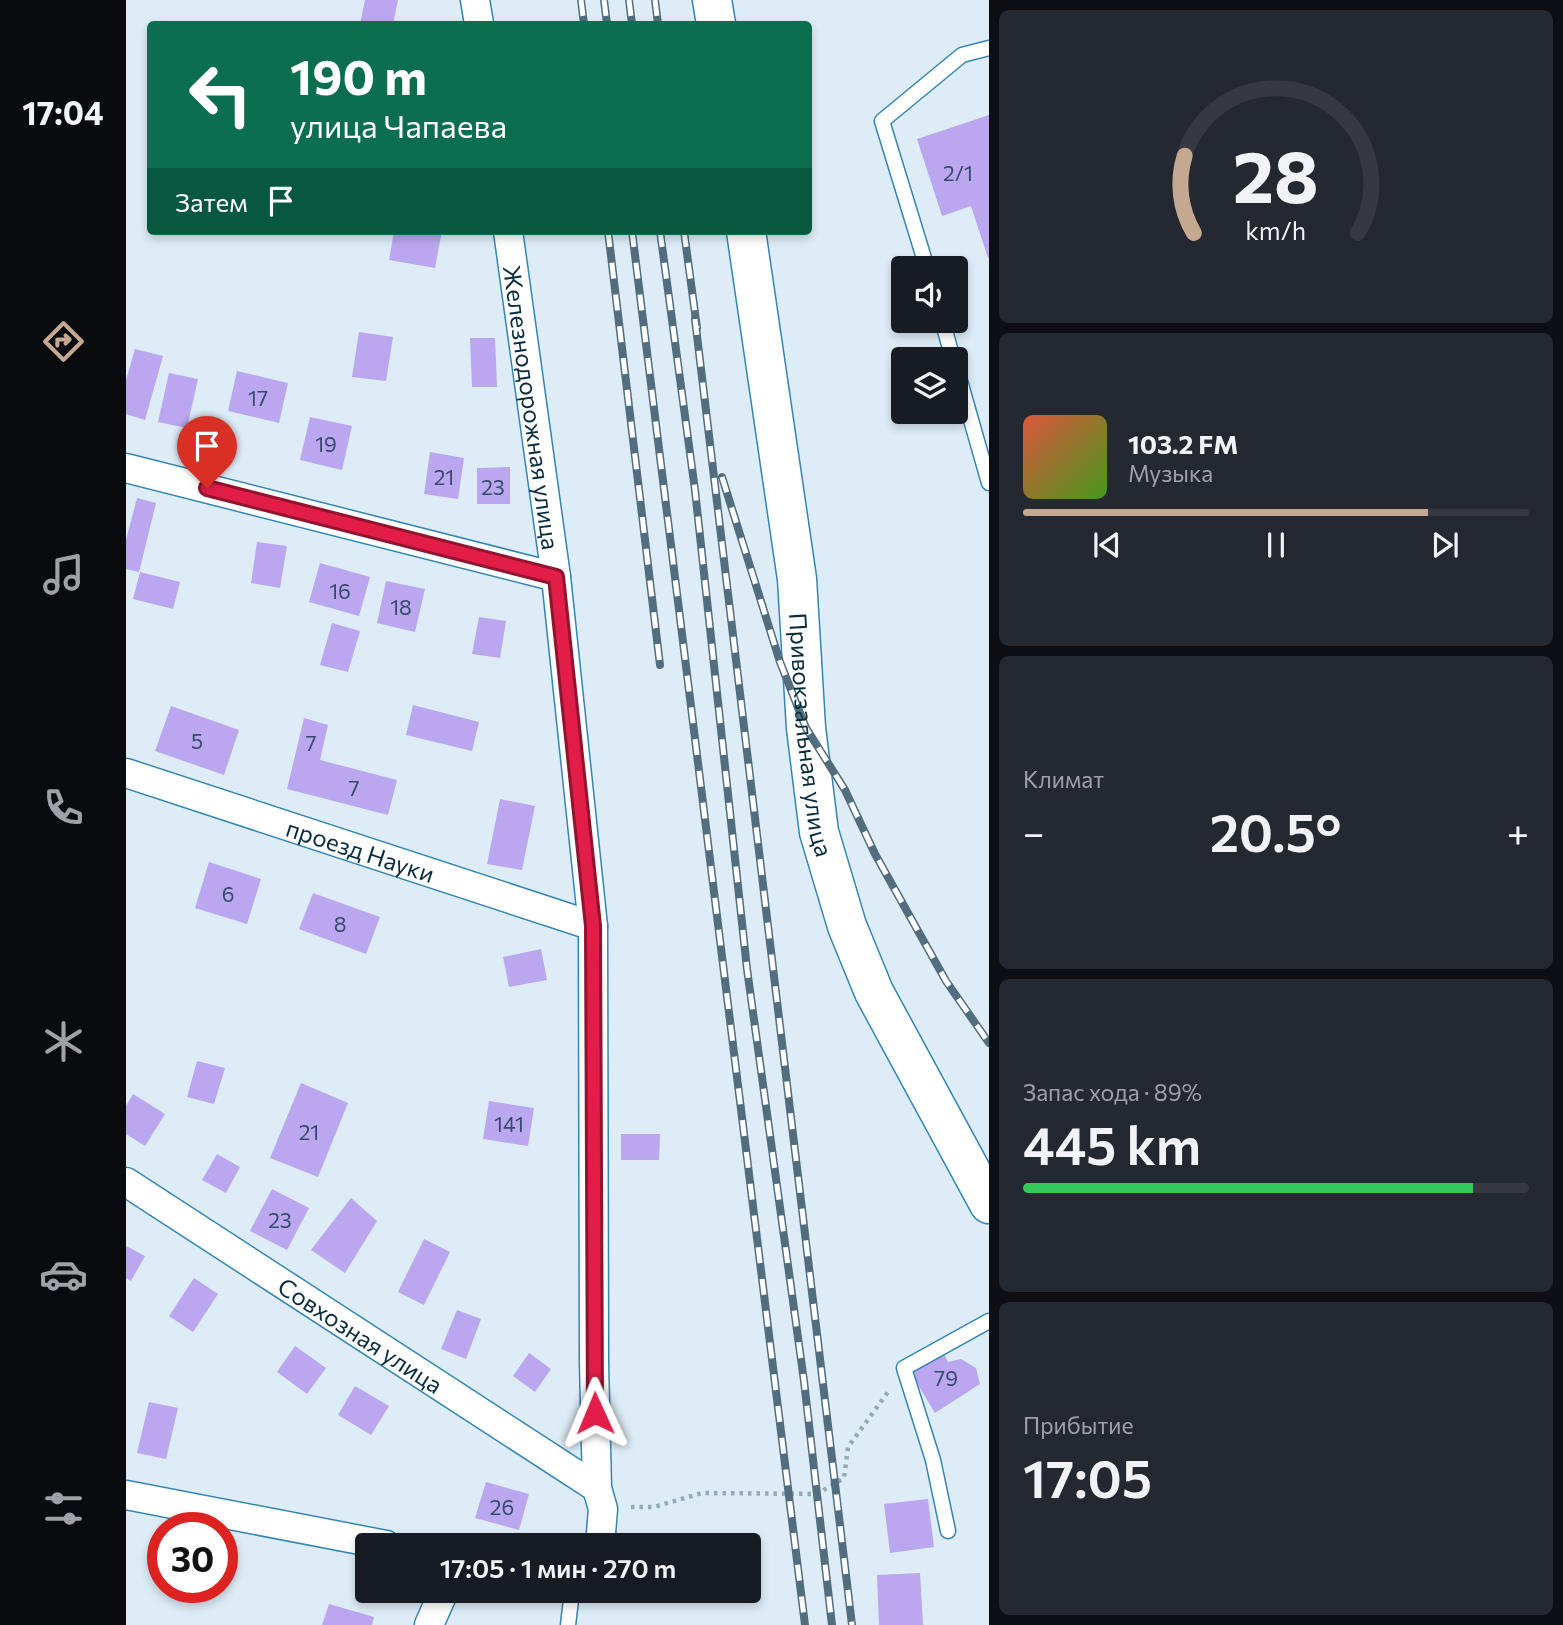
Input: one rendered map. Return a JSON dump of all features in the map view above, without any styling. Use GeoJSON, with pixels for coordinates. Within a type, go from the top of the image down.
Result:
{"type":"FeatureCollection","features":[{"type":"Feature","properties":{"kind":"main road"},"geometry":{"type":"LineString","coordinates":[[712,0],[716,21]]}},
{"type":"Feature","properties":{"kind":"main road","name":"Привокзальная улица"},"geometry":{"type":"LineString","coordinates":[[747,235],[797,579],[806,728],[820,832],[847,926],[874,992],[973,1180],[989,1204]]}},
{"type":"Feature","properties":{"kind":"street"},"geometry":{"type":"LineString","coordinates":[[475,0],[478,21]]}},
{"type":"Feature","properties":{"kind":"street","name":"Железнодорожная улица"},"geometry":{"type":"LineString","coordinates":[[509,235],[556,577],[593,926],[600,1533]]}},
{"type":"Feature","properties":{"kind":"street"},"geometry":{"type":"LineString","coordinates":[[126,468],[556,577]]}},
{"type":"Feature","properties":{"kind":"street","name":"проезд Науки"},"geometry":{"type":"LineString","coordinates":[[126,773],[593,926]]}},
{"type":"Feature","properties":{"kind":"street","name":"Совхозная улица"},"geometry":{"type":"LineString","coordinates":[[126,1182],[600,1498]]}},
{"type":"Feature","properties":{"kind":"street"},"geometry":{"type":"LineString","coordinates":[[126,1495],[355,1539]]}},
{"type":"Feature","properties":{"kind":"street"},"geometry":{"type":"LineString","coordinates":[[429,1625],[439,1603]]}},
{"type":"Feature","properties":{"kind":"lane"},"geometry":{"type":"LineString","coordinates":[[923,256],[882,121],[962,55],[989,48]]}},
{"type":"Feature","properties":{"kind":"lane"},"geometry":{"type":"LineString","coordinates":[[968,409],[989,482]]}},
{"type":"Feature","properties":{"kind":"lane"},"geometry":{"type":"LineString","coordinates":[[948,1531],[933,1461],[904,1368],[989,1321]]}},
{"type":"Feature","properties":{"kind":"lane"},"geometry":{"type":"LineString","coordinates":[[568,1625],[571,1603]]}},
{"type":"Feature","properties":{"kind":"path"},"geometry":{"type":"LineString","coordinates":[[600,1498],[618,1505],[654,1507],[702,1493],[781,1496],[817,1494],[844,1478],[848,1447],[904,1368]]}},
{"type":"Feature","properties":{"kind":"building"},"geometry":{"type":"Polygon","coordinates":[[[365,0],[398,0],[394,21],[361,21],[365,0]]]}},
{"type":"Feature","properties":{"kind":"building"},"geometry":{"type":"Polygon","coordinates":[[[989,115],[988,258],[971,206],[942,216],[917,139],[989,115]]]}},
{"type":"Feature","properties":{"kind":"building"},"geometry":{"type":"Polygon","coordinates":[[[393,235],[441,235],[435,268],[389,260],[393,235]]]}},
{"type":"Feature","properties":{"kind":"building"},"geometry":{"type":"Polygon","coordinates":[[[359,332],[393,337],[386,381],[352,377],[359,332]]]}},
{"type":"Feature","properties":{"kind":"building"},"geometry":{"type":"Polygon","coordinates":[[[470,338],[495,338],[497,387],[472,387],[470,338]]]}},
{"type":"Feature","properties":{"kind":"building"},"geometry":{"type":"Polygon","coordinates":[[[135,349],[163,356],[145,420],[126,414],[126,380],[135,349]]]}},
{"type":"Feature","properties":{"kind":"building"},"geometry":{"type":"Polygon","coordinates":[[[237,371],[288,383],[279,423],[228,411],[237,371]]]}},
{"type":"Feature","properties":{"kind":"building"},"geometry":{"type":"Polygon","coordinates":[[[169,373],[198,379],[187,428],[158,422],[169,373]]]}},
{"type":"Feature","properties":{"kind":"building"},"geometry":{"type":"Polygon","coordinates":[[[310,417],[352,426],[342,470],[300,460],[310,417]]]}},
{"type":"Feature","properties":{"kind":"building"},"geometry":{"type":"Polygon","coordinates":[[[430,452],[464,458],[458,499],[424,494],[430,452]]]}},
{"type":"Feature","properties":{"kind":"building"},"geometry":{"type":"Polygon","coordinates":[[[510,467],[510,504],[477,504],[477,468],[510,467]]]}},
{"type":"Feature","properties":{"kind":"building"},"geometry":{"type":"Polygon","coordinates":[[[137,498],[156,503],[139,572],[126,569],[126,540],[137,498]]]}},
{"type":"Feature","properties":{"kind":"building"},"geometry":{"type":"Polygon","coordinates":[[[257,542],[287,546],[280,588],[251,583],[257,542]]]}},
{"type":"Feature","properties":{"kind":"building"},"geometry":{"type":"Polygon","coordinates":[[[320,563],[370,577],[359,616],[309,602],[320,563]]]}},
{"type":"Feature","properties":{"kind":"building"},"geometry":{"type":"Polygon","coordinates":[[[140,572],[180,582],[173,609],[133,599],[140,572]]]}},
{"type":"Feature","properties":{"kind":"building"},"geometry":{"type":"Polygon","coordinates":[[[386,581],[425,589],[415,632],[377,623],[386,581]]]}},
{"type":"Feature","properties":{"kind":"building"},"geometry":{"type":"Polygon","coordinates":[[[479,617],[506,621],[500,658],[472,654],[479,617]]]}},
{"type":"Feature","properties":{"kind":"building"},"geometry":{"type":"Polygon","coordinates":[[[332,623],[360,631],[348,672],[320,665],[332,623]]]}},
{"type":"Feature","properties":{"kind":"building"},"geometry":{"type":"Polygon","coordinates":[[[413,705],[479,722],[472,751],[406,735],[413,705]]]}},
{"type":"Feature","properties":{"kind":"building"},"geometry":{"type":"Polygon","coordinates":[[[171,706],[239,730],[224,775],[155,751],[171,706]]]}},
{"type":"Feature","properties":{"kind":"building"},"geometry":{"type":"Polygon","coordinates":[[[304,718],[328,725],[320,760],[397,780],[388,815],[287,789],[304,718]]]}},
{"type":"Feature","properties":{"kind":"building"},"geometry":{"type":"Polygon","coordinates":[[[500,799],[535,806],[522,870],[487,864],[500,799]]]}},
{"type":"Feature","properties":{"kind":"building"},"geometry":{"type":"Polygon","coordinates":[[[209,862],[261,879],[247,924],[195,908],[209,862]]]}},
{"type":"Feature","properties":{"kind":"building"},"geometry":{"type":"Polygon","coordinates":[[[313,893],[380,917],[366,954],[299,929],[313,893]]]}},
{"type":"Feature","properties":{"kind":"building"},"geometry":{"type":"Polygon","coordinates":[[[541,949],[547,980],[509,987],[503,957],[541,949]]]}},
{"type":"Feature","properties":{"kind":"building"},"geometry":{"type":"Polygon","coordinates":[[[197,1061],[225,1068],[214,1104],[187,1097],[197,1061]]]}},
{"type":"Feature","properties":{"kind":"building"},"geometry":{"type":"Polygon","coordinates":[[[301,1083],[348,1103],[318,1177],[270,1158],[301,1083]]]}},
{"type":"Feature","properties":{"kind":"building"},"geometry":{"type":"Polygon","coordinates":[[[133,1094],[165,1114],[145,1146],[126,1134],[126,1106],[133,1094]]]}},
{"type":"Feature","properties":{"kind":"building"},"geometry":{"type":"Polygon","coordinates":[[[489,1101],[534,1108],[528,1146],[483,1139],[489,1101]]]}},
{"type":"Feature","properties":{"kind":"building"},"geometry":{"type":"Polygon","coordinates":[[[621,1134],[660,1134],[659,1160],[621,1160],[621,1134]]]}},
{"type":"Feature","properties":{"kind":"building"},"geometry":{"type":"Polygon","coordinates":[[[217,1154],[240,1167],[226,1193],[202,1180],[217,1154]]]}},
{"type":"Feature","properties":{"kind":"building"},"geometry":{"type":"Polygon","coordinates":[[[272,1189],[309,1208],[287,1250],[250,1231],[272,1189]]]}},
{"type":"Feature","properties":{"kind":"building"},"geometry":{"type":"Polygon","coordinates":[[[351,1198],[377,1221],[345,1273],[311,1250],[351,1198]]]}},
{"type":"Feature","properties":{"kind":"building"},"geometry":{"type":"Polygon","coordinates":[[[424,1239],[450,1252],[424,1305],[398,1292],[424,1239]]]}},
{"type":"Feature","properties":{"kind":"building"},"geometry":{"type":"Polygon","coordinates":[[[126,1246],[145,1256],[131,1281],[126,1278],[126,1246]]]}},
{"type":"Feature","properties":{"kind":"building"},"geometry":{"type":"Polygon","coordinates":[[[194,1278],[218,1294],[193,1332],[169,1316],[194,1278]]]}},
{"type":"Feature","properties":{"kind":"building"},"geometry":{"type":"Polygon","coordinates":[[[457,1310],[481,1319],[466,1359],[441,1349],[457,1310]]]}},
{"type":"Feature","properties":{"kind":"building"},"geometry":{"type":"Polygon","coordinates":[[[295,1346],[326,1368],[307,1394],[277,1372],[295,1346]]]}},
{"type":"Feature","properties":{"kind":"building"},"geometry":{"type":"Polygon","coordinates":[[[941,1348],[948,1362],[961,1359],[976,1368],[980,1384],[935,1413],[909,1370],[941,1348]]]}},
{"type":"Feature","properties":{"kind":"building"},"geometry":{"type":"Polygon","coordinates":[[[529,1353],[551,1369],[535,1392],[513,1376],[529,1353]]]}},
{"type":"Feature","properties":{"kind":"building"},"geometry":{"type":"Polygon","coordinates":[[[355,1386],[389,1406],[371,1435],[338,1415],[355,1386]]]}},
{"type":"Feature","properties":{"kind":"building"},"geometry":{"type":"Polygon","coordinates":[[[149,1402],[178,1408],[166,1459],[137,1453],[149,1402]]]}},
{"type":"Feature","properties":{"kind":"building"},"geometry":{"type":"Polygon","coordinates":[[[486,1482],[529,1494],[519,1530],[475,1518],[486,1482]]]}},
{"type":"Feature","properties":{"kind":"building"},"geometry":{"type":"Polygon","coordinates":[[[928,1499],[934,1547],[890,1553],[884,1504],[928,1499]]]}},
{"type":"Feature","properties":{"kind":"building"},"geometry":{"type":"Polygon","coordinates":[[[920,1573],[923,1625],[879,1625],[877,1575],[920,1573]]]}},
{"type":"Feature","properties":{"kind":"building"},"geometry":{"type":"Polygon","coordinates":[[[329,1604],[374,1617],[372,1625],[322,1625],[329,1604]]]}},
{"type":"Feature","properties":{"kind":"railway"},"geometry":{"type":"LineString","coordinates":[[581,0],[584,21]]}},
{"type":"Feature","properties":{"kind":"railway"},"geometry":{"type":"LineString","coordinates":[[604,0],[607,21]]}},
{"type":"Feature","properties":{"kind":"railway"},"geometry":{"type":"LineString","coordinates":[[629,0],[632,21]]}},
{"type":"Feature","properties":{"kind":"railway"},"geometry":{"type":"LineString","coordinates":[[655,0],[658,21]]}},
{"type":"Feature","properties":{"kind":"railway"},"geometry":{"type":"LineString","coordinates":[[608,235],[660,665]]}},
{"type":"Feature","properties":{"kind":"railway"},"geometry":{"type":"LineString","coordinates":[[632,235],[805,1625]]}},
{"type":"Feature","properties":{"kind":"railway"},"geometry":{"type":"LineString","coordinates":[[661,235],[695,490],[747,969],[804,1381],[832,1625]]}},
{"type":"Feature","properties":{"kind":"railway"},"geometry":{"type":"LineString","coordinates":[[685,235],[697,328]]}},
{"type":"Feature","properties":{"kind":"railway"},"geometry":{"type":"LineString","coordinates":[[695,319],[852,1625]]}},
{"type":"Feature","properties":{"kind":"railway"},"geometry":{"type":"LineString","coordinates":[[722,477],[780,662],[806,728],[845,790],[875,854],[946,981],[989,1043]]}},
{"type":"Feature","properties":{"kind":"route"},"geometry":{"type":"LineString","coordinates":[[207,488],[556,577],[593,926],[595,1413]]}}]}
